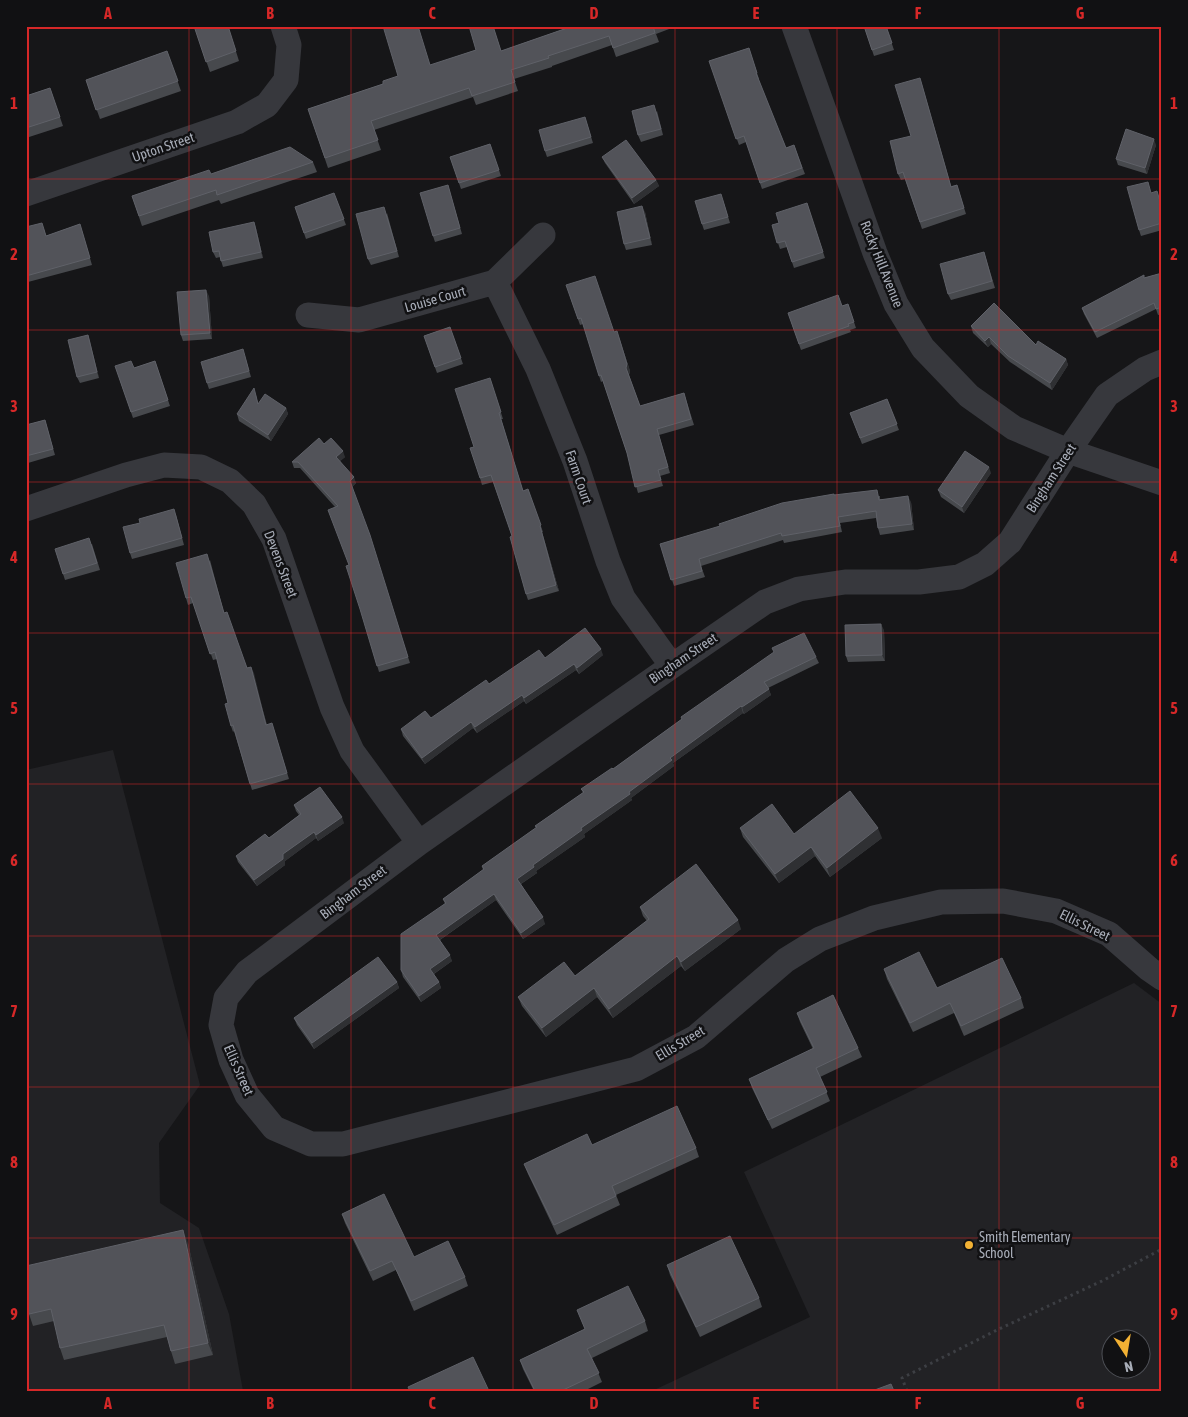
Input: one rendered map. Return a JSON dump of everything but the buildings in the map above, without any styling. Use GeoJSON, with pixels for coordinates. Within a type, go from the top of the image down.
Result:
{"type":"FeatureCollection","features":[{"type":"Feature","properties":{"kind":"street","name":"Upton Street"},"geometry":{"type":"LineString","coordinates":[[26,194],[237,122],[268,105],[286,80],[289,45],[283,26]]}},
{"type":"Feature","properties":{"kind":"street","name":"Rocky Hill Avenue"},"geometry":{"type":"LineString","coordinates":[[794,26],[875,253],[896,304],[923,348],[969,396],[1014,428],[1068,451],[1162,483]]}},
{"type":"Feature","properties":{"kind":"street","name":"Louise Court"},"geometry":{"type":"LineString","coordinates":[[308,315],[360,320],[495,282],[543,235]]}},
{"type":"Feature","properties":{"kind":"street","name":"Farm Court"},"geometry":{"type":"LineString","coordinates":[[495,282],[538,369],[575,460],[608,561],[623,598],[672,666]]}},
{"type":"Feature","properties":{"kind":"street","name":"Bingham Street"},"geometry":{"type":"LineString","coordinates":[[221,1025],[226,998],[247,972],[419,843],[765,602],[799,589],[845,582],[919,582],[958,577],[986,564],[1010,542],[1068,451],[1107,395],[1145,369],[1162,362]]}},
{"type":"Feature","properties":{"kind":"street","name":"Devens Street"},"geometry":{"type":"LineString","coordinates":[[26,509],[164,464],[201,467],[230,480],[254,504],[274,538],[332,707],[352,751],[419,843]]}},
{"type":"Feature","properties":{"kind":"street","name":"Ellis Street"},"geometry":{"type":"LineString","coordinates":[[221,1025],[231,1060],[247,1094],[274,1128],[311,1144],[343,1144],[636,1069],[696,1037],[786,960],[820,939],[874,918],[941,902],[1003,901],[1056,911],[1109,934],[1162,978]]}},
{"type":"Feature","properties":{"kind":"path"},"geometry":{"type":"LineString","coordinates":[[907,1391],[902,1378],[1102,1281],[1162,1249]]}},
{"type":"Feature","properties":{"kind":"shaded area"},"geometry":{"type":"Polygon","coordinates":[[[113,750],[200,1085],[159,1143],[160,1203],[199,1228],[229,1314],[243,1391],[26,1391],[26,770],[113,750]]]}},
{"type":"Feature","properties":{"kind":"shaded area","name":"Smith Elementary School"},"geometry":{"type":"Polygon","coordinates":[[[1134,983],[1162,1004],[1162,1391],[652,1391],[810,1317],[744,1172],[1134,983]]]}},
{"type":"Feature","properties":{"kind":"place","name":"Smith Elementary School"},"geometry":{"type":"Point","coordinates":[969,1245]}}]}
